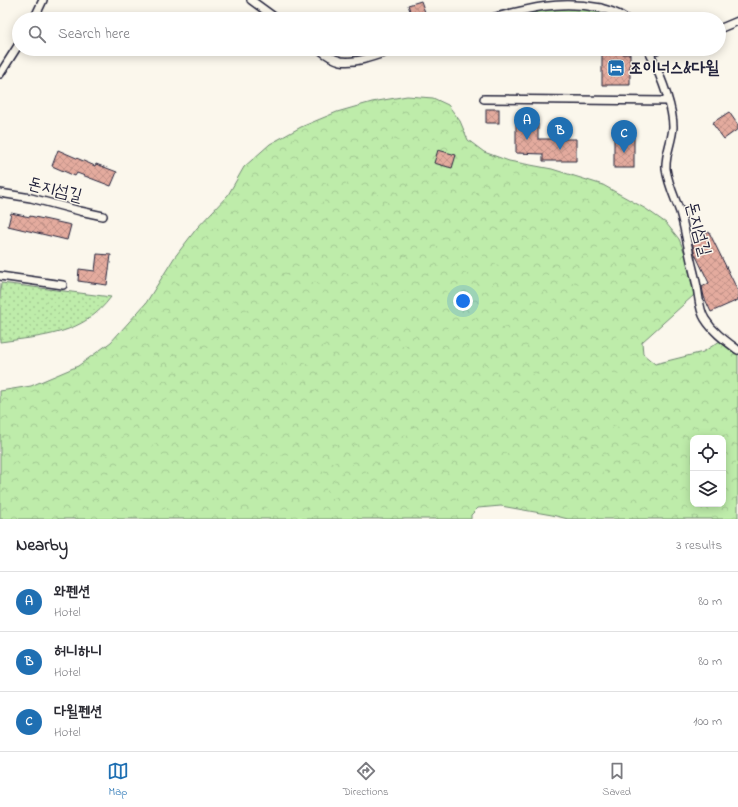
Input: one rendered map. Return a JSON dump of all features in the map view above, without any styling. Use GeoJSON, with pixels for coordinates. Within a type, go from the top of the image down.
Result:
{"type":"FeatureCollection","features":[{"type":"Feature","properties":{"kind":"lane"},"geometry":{"type":"LineString","coordinates":[[37,12],[43,0]]}},
{"type":"Feature","properties":{"kind":"lane"},"geometry":{"type":"LineString","coordinates":[[251,0],[267,12]]}},
{"type":"Feature","properties":{"kind":"lane"},"geometry":{"type":"LineString","coordinates":[[514,12],[554,2],[583,3],[613,12]]}},
{"type":"Feature","properties":{"kind":"lane"},"geometry":{"type":"LineString","coordinates":[[726,26],[738,21]]}},
{"type":"Feature","properties":{"kind":"lane"},"geometry":{"type":"LineString","coordinates":[[0,74],[12,55]]}},
{"type":"Feature","properties":{"kind":"lane"},"geometry":{"type":"LineString","coordinates":[[330,56],[340,61],[358,60],[372,56]]}},
{"type":"Feature","properties":{"kind":"lane","name":"돈지섬길"},"geometry":{"type":"LineString","coordinates":[[651,56],[668,101],[671,114],[673,126],[667,151],[666,170],[680,213],[696,280],[701,313],[712,329],[738,350]]}},
{"type":"Feature","properties":{"kind":"lane"},"geometry":{"type":"LineString","coordinates":[[484,99],[668,101]]}},
{"type":"Feature","properties":{"kind":"lane","name":"돈지섬길"},"geometry":{"type":"LineString","coordinates":[[0,192],[103,216]]}},
{"type":"Feature","properties":{"kind":"lane"},"geometry":{"type":"LineString","coordinates":[[0,276],[63,284]]}},
{"type":"Feature","properties":{"kind":"green space"},"geometry":{"type":"Polygon","coordinates":[[[574,5],[605,12],[524,12],[535,9],[574,5]]]}},
{"type":"Feature","properties":{"kind":"green space"},"geometry":{"type":"Polygon","coordinates":[[[407,96],[433,98],[448,105],[460,121],[468,140],[484,152],[509,161],[552,169],[603,185],[646,209],[666,223],[679,239],[686,256],[694,295],[642,342],[643,354],[655,364],[703,352],[720,341],[738,354],[738,519],[568,519],[501,506],[478,508],[471,515],[471,519],[0,519],[0,391],[31,386],[78,366],[111,342],[146,303],[174,258],[197,228],[228,195],[244,167],[270,144],[301,127],[337,112],[372,102],[407,96]]]}},
{"type":"Feature","properties":{"kind":"green space"},"geometry":{"type":"Polygon","coordinates":[[[1,283],[111,297],[100,310],[88,319],[61,332],[32,338],[0,342],[1,283]]]}},
{"type":"Feature","properties":{"kind":"building"},"geometry":{"type":"Polygon","coordinates":[[[421,1],[425,12],[410,12],[408,5],[421,1]]]}},
{"type":"Feature","properties":{"kind":"building"},"geometry":{"type":"Polygon","coordinates":[[[602,56],[630,56],[630,85],[602,85],[602,56]]]}},
{"type":"Feature","properties":{"kind":"building"},"geometry":{"type":"Polygon","coordinates":[[[486,109],[499,109],[499,123],[486,123],[486,109]]]}},
{"type":"Feature","properties":{"kind":"building"},"geometry":{"type":"Polygon","coordinates":[[[729,112],[738,125],[738,129],[724,139],[712,123],[729,112]]]}},
{"type":"Feature","properties":{"kind":"building"},"geometry":{"type":"Polygon","coordinates":[[[516,123],[538,124],[538,139],[576,139],[576,161],[543,161],[543,154],[516,153],[516,123]]]}},
{"type":"Feature","properties":{"kind":"building"},"geometry":{"type":"Polygon","coordinates":[[[614,136],[634,136],[634,168],[614,168],[614,136]]]}},
{"type":"Feature","properties":{"kind":"building"},"geometry":{"type":"Polygon","coordinates":[[[58,150],[95,166],[96,164],[117,172],[111,186],[77,173],[75,176],[52,166],[58,150]]]}},
{"type":"Feature","properties":{"kind":"building"},"geometry":{"type":"Polygon","coordinates":[[[438,150],[456,155],[452,168],[434,163],[438,150]]]}},
{"type":"Feature","properties":{"kind":"building"},"geometry":{"type":"Polygon","coordinates":[[[11,213],[71,225],[67,240],[8,226],[11,213]]]}},
{"type":"Feature","properties":{"kind":"building"},"geometry":{"type":"Polygon","coordinates":[[[709,232],[738,291],[738,300],[711,312],[704,297],[702,287],[709,283],[694,252],[692,239],[709,232]]]}},
{"type":"Feature","properties":{"kind":"building"},"geometry":{"type":"Polygon","coordinates":[[[97,254],[111,255],[107,285],[78,281],[79,269],[95,271],[97,254]]]}},
{"type":"Feature","properties":{"kind":"place","name":"조이너스&다윌"},"geometry":{"type":"Point","coordinates":[616,68]}},
{"type":"Feature","properties":{"kind":"place","name":"와펜션"},"geometry":{"type":"Point","coordinates":[527,140]}},
{"type":"Feature","properties":{"kind":"place","name":"허니하니"},"geometry":{"type":"Point","coordinates":[560,150]}},
{"type":"Feature","properties":{"kind":"place","name":"다윌펜션"},"geometry":{"type":"Point","coordinates":[624,153]}}]}
